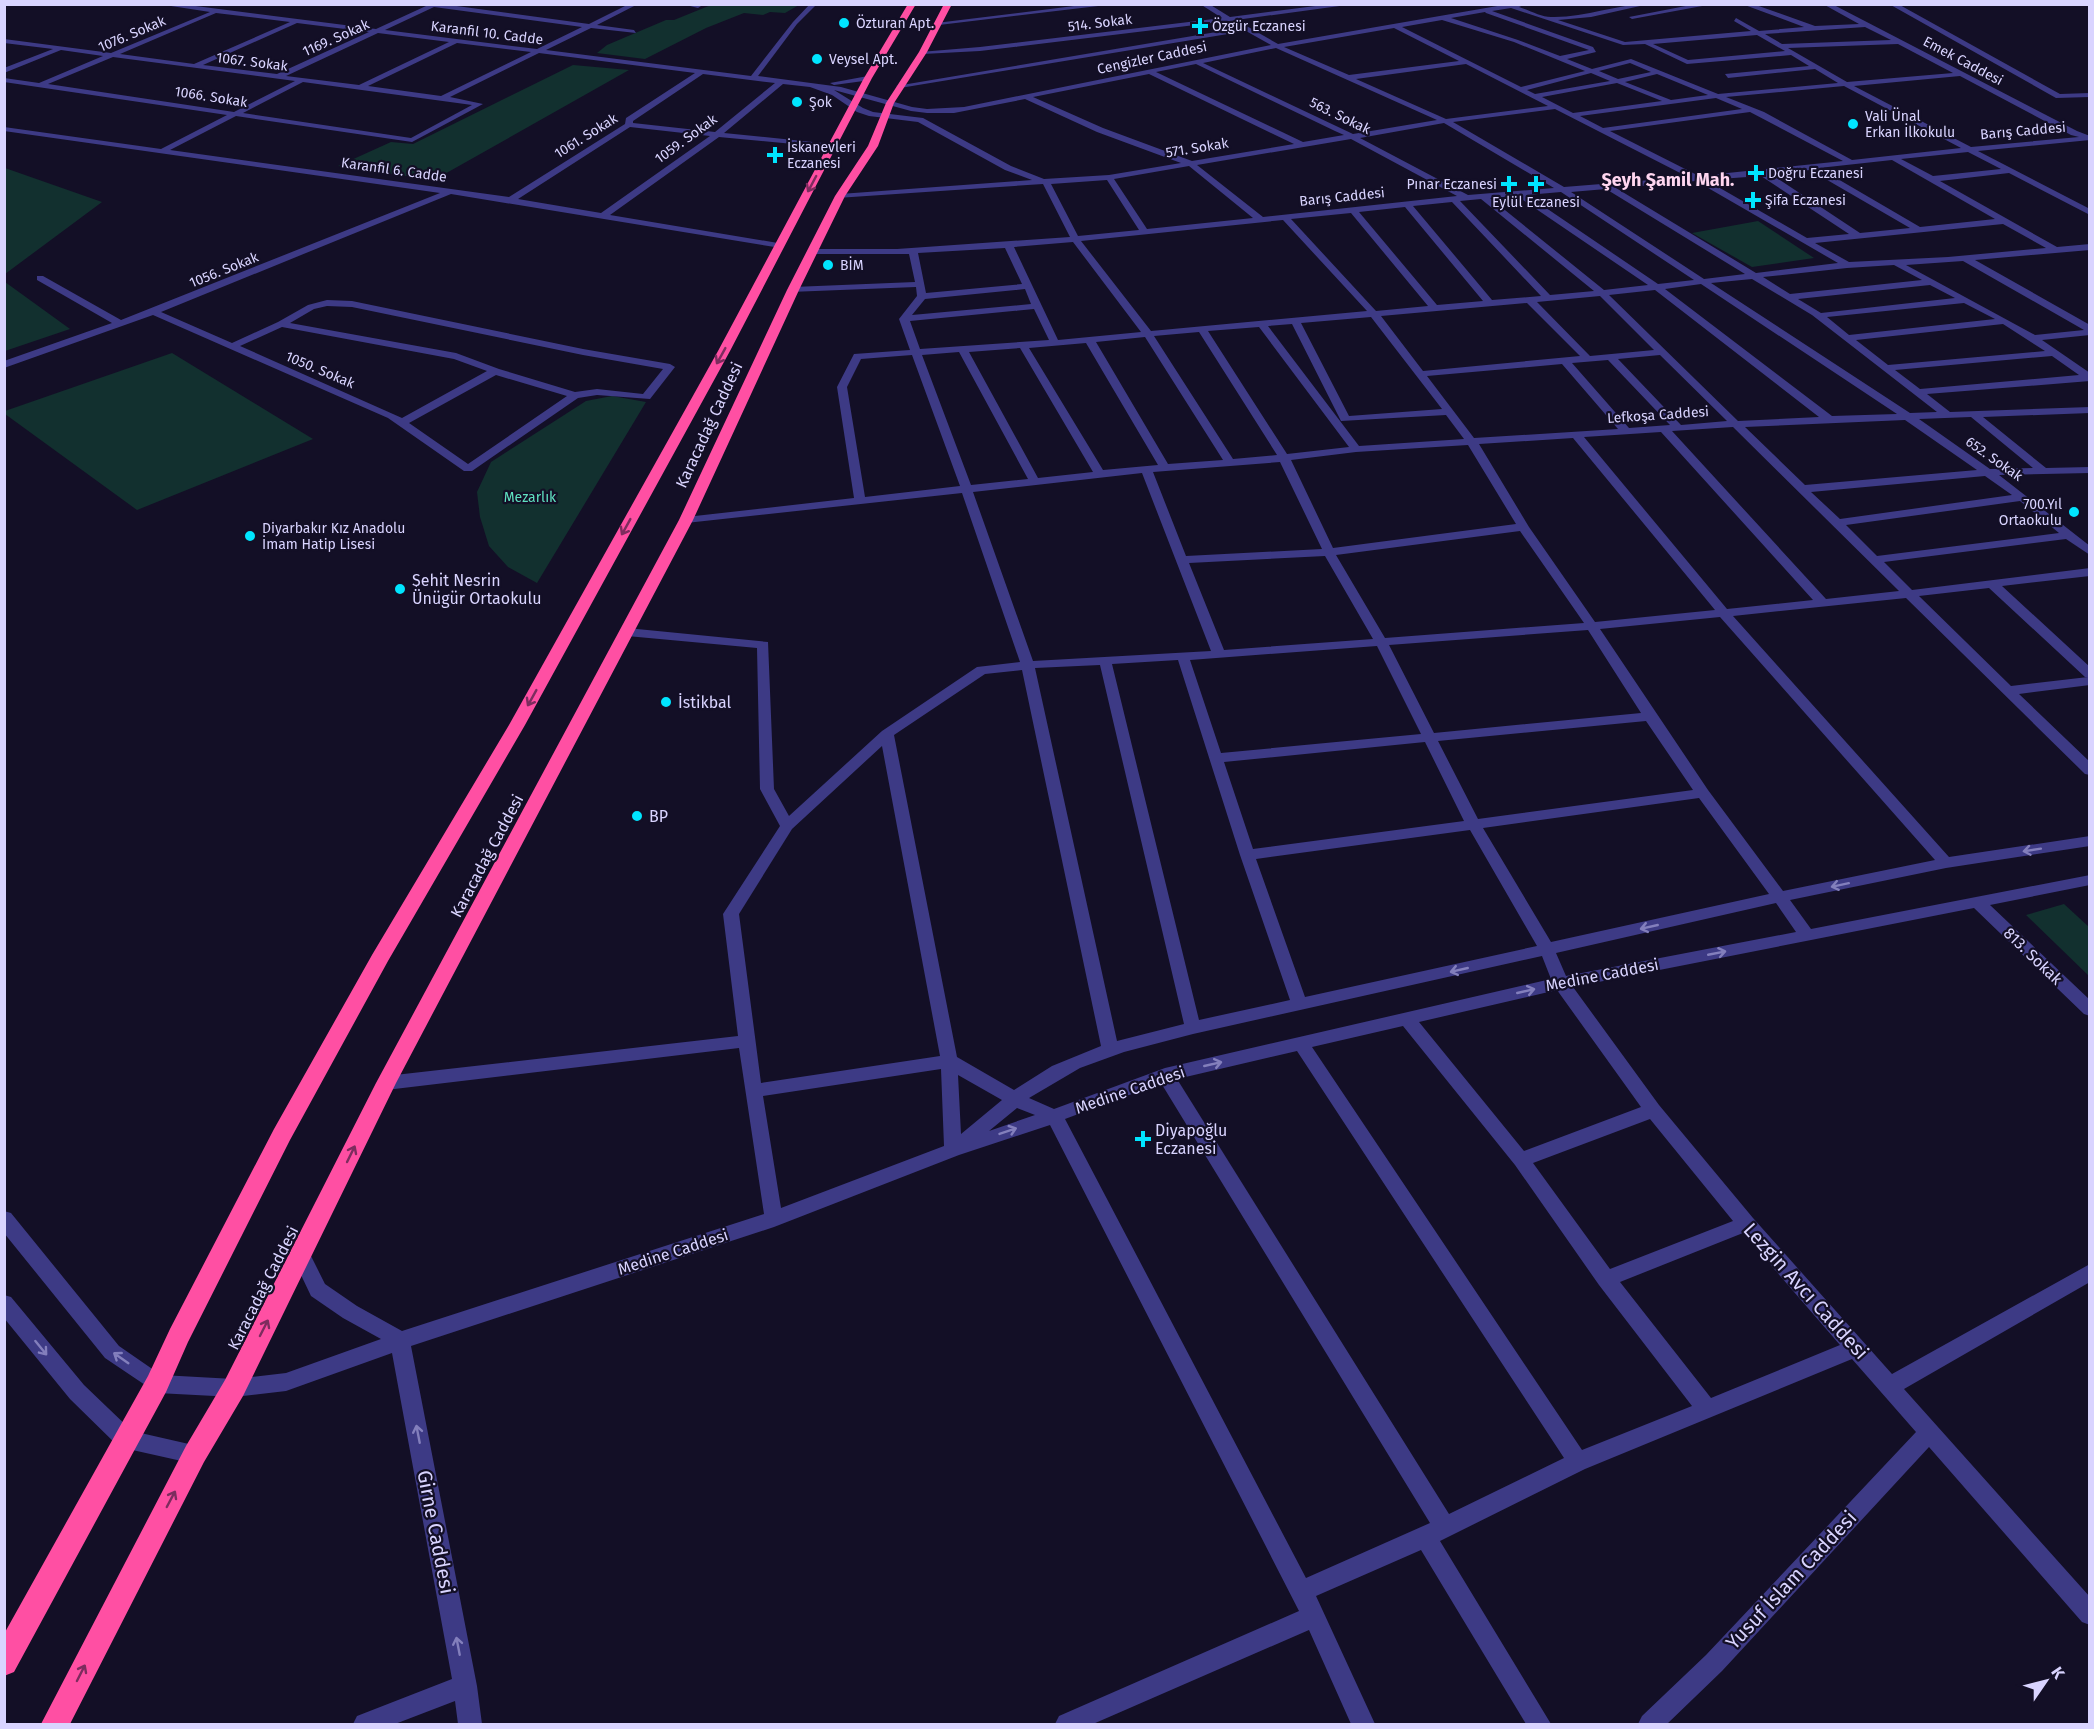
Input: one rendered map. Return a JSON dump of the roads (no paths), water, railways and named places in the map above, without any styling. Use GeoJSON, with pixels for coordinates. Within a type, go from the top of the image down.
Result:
{"type":"FeatureCollection","features":[{"type":"Feature","properties":{"kind":"highway","name":"Karacadağ Caddesi"},"geometry":{"type":"LineString","coordinates":[[4,1662],[157,1384],[178,1337],[282,1135],[379,960],[517,725],[724,351],[860,92],[912,4]]}},
{"type":"Feature","properties":{"kind":"highway","name":"Karacadağ Caddesi"},"geometry":{"type":"LineString","coordinates":[[55,1725],[195,1454],[234,1388],[386,1083],[686,520],[793,290],[840,196],[873,146],[900,86],[923,52],[948,4]]}},
{"type":"Feature","properties":{"kind":"street","name":"Karanfil 10. Cadde"},"geometry":{"type":"LineString","coordinates":[[161,4],[860,92]]}},
{"type":"Feature","properties":{"kind":"street","name":"1076. Sokak"},"geometry":{"type":"LineString","coordinates":[[40,85],[233,4]]}},
{"type":"Feature","properties":{"kind":"street"},"geometry":{"type":"LineString","coordinates":[[424,4],[634,32]]}},
{"type":"Feature","properties":{"kind":"street"},"geometry":{"type":"LineString","coordinates":[[442,98],[593,27],[635,4]]}},
{"type":"Feature","properties":{"kind":"street"},"geometry":{"type":"LineString","coordinates":[[685,4],[698,6]]}},
{"type":"Feature","properties":{"kind":"street"},"geometry":{"type":"LineString","coordinates":[[753,78],[795,22],[814,4]]}},
{"type":"Feature","properties":{"kind":"street"},"geometry":{"type":"LineString","coordinates":[[939,23],[1112,4]]}},
{"type":"Feature","properties":{"kind":"street","name":"652. Sokak"},"geometry":{"type":"LineString","coordinates":[[1203,4],[1277,46],[1445,121],[1563,190],[1907,416],[2022,497],[2090,552]]}},
{"type":"Feature","properties":{"kind":"street","name":"514. Sokak"},"geometry":{"type":"LineString","coordinates":[[923,52],[980,49],[1351,4]]}},
{"type":"Feature","properties":{"kind":"street","name":"Cengizler Caddesi"},"geometry":{"type":"LineString","coordinates":[[885,116],[920,120],[1024,96],[1277,46],[1523,4]]}},
{"type":"Feature","properties":{"kind":"street"},"geometry":{"type":"LineString","coordinates":[[1548,19],[1591,15],[1646,4]]}},
{"type":"Feature","properties":{"kind":"street"},"geometry":{"type":"LineString","coordinates":[[1620,19],[1710,4]]}},
{"type":"Feature","properties":{"kind":"street"},"geometry":{"type":"LineString","coordinates":[[1745,4],[1814,28]]}},
{"type":"Feature","properties":{"kind":"street","name":"Emek Caddesi"},"geometry":{"type":"LineString","coordinates":[[1826,4],[2074,133],[2090,138]]}},
{"type":"Feature","properties":{"kind":"street"},"geometry":{"type":"LineString","coordinates":[[1892,4],[2059,96],[2090,95]]}},
{"type":"Feature","properties":{"kind":"street","name":"1169. Sokak"},"geometry":{"type":"LineString","coordinates":[[277,77],[435,5]]}},
{"type":"Feature","properties":{"kind":"street"},"geometry":{"type":"LineString","coordinates":[[1512,6],[1625,44],[1868,25]]}},
{"type":"Feature","properties":{"kind":"street"},"geometry":{"type":"LineString","coordinates":[[1485,11],[1591,48],[1593,51],[1559,58]]}},
{"type":"Feature","properties":{"kind":"street"},"geometry":{"type":"LineString","coordinates":[[1591,15],[1609,21]]}},
{"type":"Feature","properties":{"kind":"street"},"geometry":{"type":"LineString","coordinates":[[1442,18],[1515,41],[1671,102]]}},
{"type":"Feature","properties":{"kind":"street"},"geometry":{"type":"LineString","coordinates":[[1736,20],[1845,84],[2090,213]]}},
{"type":"Feature","properties":{"kind":"street"},"geometry":{"type":"LineString","coordinates":[[192,66],[297,21]]}},
{"type":"Feature","properties":{"kind":"street"},"geometry":{"type":"LineString","coordinates":[[1395,26],[1695,177],[1847,265]]}},
{"type":"Feature","properties":{"kind":"street"},"geometry":{"type":"LineString","coordinates":[[900,86],[1246,29]]}},
{"type":"Feature","properties":{"kind":"street","name":"Emek Caddesi"},"geometry":{"type":"LineString","coordinates":[[1915,40],[2015,95],[2090,131]]}},
{"type":"Feature","properties":{"kind":"street","name":"1067. Sokak"},"geometry":{"type":"LineString","coordinates":[[4,41],[480,104],[412,140]]}},
{"type":"Feature","properties":{"kind":"street"},"geometry":{"type":"LineString","coordinates":[[358,88],[454,42]]}},
{"type":"Feature","properties":{"kind":"street"},"geometry":{"type":"LineString","coordinates":[[1779,46],[1901,42]]}},
{"type":"Feature","properties":{"kind":"street"},"geometry":{"type":"LineString","coordinates":[[1646,43],[1687,62],[1790,52]]}},
{"type":"Feature","properties":{"kind":"street","name":"1067. Sokak"},"geometry":{"type":"LineString","coordinates":[[4,71],[60,49]]}},
{"type":"Feature","properties":{"kind":"street"},"geometry":{"type":"LineString","coordinates":[[1521,89],[1631,61],[1751,110],[1851,162]]}},
{"type":"Feature","properties":{"kind":"street"},"geometry":{"type":"LineString","coordinates":[[1345,78],[1467,62]]}},
{"type":"Feature","properties":{"kind":"street","name":"563. Sokak"},"geometry":{"type":"LineString","coordinates":[[1198,63],[1354,137],[1467,198]]}},
{"type":"Feature","properties":{"kind":"street"},"geometry":{"type":"LineString","coordinates":[[1728,76],[1816,67]]}},
{"type":"Feature","properties":{"kind":"street","name":"1061. Sokak"},"geometry":{"type":"LineString","coordinates":[[510,200],[629,125],[629,120],[701,72]]}},
{"type":"Feature","properties":{"kind":"street"},"geometry":{"type":"LineString","coordinates":[[1150,72],[1304,146]]}},
{"type":"Feature","properties":{"kind":"street"},"geometry":{"type":"LineString","coordinates":[[1534,96],[1592,87],[1658,72]]}},
{"type":"Feature","properties":{"kind":"street"},"geometry":{"type":"LineString","coordinates":[[1573,115],[1714,96],[1960,74]]}},
{"type":"Feature","properties":{"kind":"street","name":"1066. Sokak"},"geometry":{"type":"LineString","coordinates":[[4,80],[412,140]]}},
{"type":"Feature","properties":{"kind":"street"},"geometry":{"type":"LineString","coordinates":[[160,152],[300,81]]}},
{"type":"Feature","properties":{"kind":"street","name":"1059. Sokak"},"geometry":{"type":"LineString","coordinates":[[605,214],[717,135],[781,82]]}},
{"type":"Feature","properties":{"kind":"street","name":"Karanfil 10. Cadde"},"geometry":{"type":"LineString","coordinates":[[810,86],[842,96],[860,92]]}},
{"type":"Feature","properties":{"kind":"street","name":"Karanfil 10. Cadde"},"geometry":{"type":"LineString","coordinates":[[810,86],[860,92]]}},
{"type":"Feature","properties":{"kind":"street"},"geometry":{"type":"LineString","coordinates":[[860,92],[885,116]]}},
{"type":"Feature","properties":{"kind":"street"},"geometry":{"type":"LineString","coordinates":[[860,92],[885,116]]}},
{"type":"Feature","properties":{"kind":"street"},"geometry":{"type":"LineString","coordinates":[[1024,96],[1100,130],[1190,162],[1260,219]]}},
{"type":"Feature","properties":{"kind":"street","name":"571. Sokak"},"geometry":{"type":"LineString","coordinates":[[840,196],[1109,177],[1445,121],[1557,107]]}},
{"type":"Feature","properties":{"kind":"street","name":"Cengizler Caddesi"},"geometry":{"type":"LineString","coordinates":[[885,116],[919,110],[964,109]]}},
{"type":"Feature","properties":{"kind":"street"},"geometry":{"type":"LineString","coordinates":[[1602,130],[1751,110]]}},
{"type":"Feature","properties":{"kind":"street","name":"Cengizler Caddesi"},"geometry":{"type":"LineString","coordinates":[[885,116],[920,120]]}},
{"type":"Feature","properties":{"kind":"street"},"geometry":{"type":"LineString","coordinates":[[920,120],[1008,168],[1047,183],[1075,239],[1148,334],[1230,462]]}},
{"type":"Feature","properties":{"kind":"street"},"geometry":{"type":"LineString","coordinates":[[629,125],[832,146]]}},
{"type":"Feature","properties":{"kind":"street","name":"Karanfil 6. Cadde"},"geometry":{"type":"LineString","coordinates":[[4,129],[605,214],[778,246]]}},
{"type":"Feature","properties":{"kind":"street","name":"Barış Caddesi"},"geometry":{"type":"LineString","coordinates":[[813,251],[914,251],[1008,245],[1482,196],[1763,173],[1893,157],[2090,138]]}},
{"type":"Feature","properties":{"kind":"street"},"geometry":{"type":"LineString","coordinates":[[1893,157],[2055,250]]}},
{"type":"Feature","properties":{"kind":"street"},"geometry":{"type":"LineString","coordinates":[[1811,167],[1919,230]]}},
{"type":"Feature","properties":{"kind":"street"},"geometry":{"type":"LineString","coordinates":[[1932,179],[2009,171]]}},
{"type":"Feature","properties":{"kind":"street"},"geometry":{"type":"LineString","coordinates":[[1763,173],[1858,236]]}},
{"type":"Feature","properties":{"kind":"street"},"geometry":{"type":"LineString","coordinates":[[1109,177],[1145,232]]}},
{"type":"Feature","properties":{"kind":"street"},"geometry":{"type":"LineString","coordinates":[[1606,185],[1819,316],[1946,414]]}},
{"type":"Feature","properties":{"kind":"street","name":"1056. Sokak"},"geometry":{"type":"LineString","coordinates":[[4,365],[153,312],[450,191]]}},
{"type":"Feature","properties":{"kind":"street"},"geometry":{"type":"LineString","coordinates":[[1518,193],[1657,287],[1829,419]]}},
{"type":"Feature","properties":{"kind":"street"},"geometry":{"type":"LineString","coordinates":[[1482,196],[1602,293],[2090,771]]}},
{"type":"Feature","properties":{"kind":"street"},"geometry":{"type":"LineString","coordinates":[[1454,199],[1549,298]]}},
{"type":"Feature","properties":{"kind":"street"},"geometry":{"type":"LineString","coordinates":[[1407,204],[1490,304]]}},
{"type":"Feature","properties":{"kind":"street"},"geometry":{"type":"LineString","coordinates":[[1353,210],[1435,309]]}},
{"type":"Feature","properties":{"kind":"street"},"geometry":{"type":"LineString","coordinates":[[1284,216],[1375,315],[1472,442],[1523,527],[1592,626],[1650,716],[1807,935]]}},
{"type":"Feature","properties":{"kind":"street"},"geometry":{"type":"LineString","coordinates":[[1806,242],[2004,221]]}},
{"type":"Feature","properties":{"kind":"street"},"geometry":{"type":"LineString","coordinates":[[1008,245],[1055,343]]}},
{"type":"Feature","properties":{"kind":"street"},"geometry":{"type":"LineString","coordinates":[[860,501],[842,387],[857,356],[915,350],[1055,343],[1261,323],[1375,315],[1602,293],[1847,265],[1966,259],[2089,247]]}},
{"type":"Feature","properties":{"kind":"street"},"geometry":{"type":"LineString","coordinates":[[914,251],[921,290],[904,319],[1028,664],[1110,1049]]}},
{"type":"Feature","properties":{"kind":"street"},"geometry":{"type":"LineString","coordinates":[[1966,259],[2090,330]]}},
{"type":"Feature","properties":{"kind":"street"},"geometry":{"type":"LineString","coordinates":[[1896,262],[2005,321],[2089,378]]}},
{"type":"Feature","properties":{"kind":"street"},"geometry":{"type":"LineString","coordinates":[[40,278],[120,324]]}},
{"type":"Feature","properties":{"kind":"street"},"geometry":{"type":"LineString","coordinates":[[1787,297],[1932,282]]}},
{"type":"Feature","properties":{"kind":"street"},"geometry":{"type":"LineString","coordinates":[[793,290],[921,290],[1028,286]]}},
{"type":"Feature","properties":{"kind":"street"},"geometry":{"type":"LineString","coordinates":[[1530,300],[1587,358]]}},
{"type":"Feature","properties":{"kind":"street"},"geometry":{"type":"LineString","coordinates":[[1819,316],[1966,300]]}},
{"type":"Feature","properties":{"kind":"street"},"geometry":{"type":"LineString","coordinates":[[230,347],[281,324],[311,307],[327,303],[352,304],[572,350],[669,367],[646,397],[597,392],[575,395],[495,371],[456,356],[281,324]]}},
{"type":"Feature","properties":{"kind":"street"},"geometry":{"type":"LineString","coordinates":[[904,319],[1037,306]]}},
{"type":"Feature","properties":{"kind":"street","name":"1050. Sokak"},"geometry":{"type":"LineString","coordinates":[[153,312],[230,347],[334,389],[402,423],[468,469],[575,395]]}},
{"type":"Feature","properties":{"kind":"street"},"geometry":{"type":"LineString","coordinates":[[1295,321],[1345,419],[1447,412]]}},
{"type":"Feature","properties":{"kind":"street"},"geometry":{"type":"LineString","coordinates":[[1847,338],[2005,321]]}},
{"type":"Feature","properties":{"kind":"street"},"geometry":{"type":"LineString","coordinates":[[1261,323],[1356,449]]}},
{"type":"Feature","properties":{"kind":"street","name":"Lezgin Avcı Caddesi"},"geometry":{"type":"LineString","coordinates":[[1202,329],[1284,458],[1329,552],[1381,642],[1473,823],[1547,950],[1561,983],[1653,1110],[1746,1224],[2090,1614]]}},
{"type":"Feature","properties":{"kind":"street"},"geometry":{"type":"LineString","coordinates":[[2032,338],[2090,330]]}},
{"type":"Feature","properties":{"kind":"street"},"geometry":{"type":"LineString","coordinates":[[1089,339],[1165,468]]}},
{"type":"Feature","properties":{"kind":"street"},"geometry":{"type":"LineString","coordinates":[[1023,345],[1100,474]]}},
{"type":"Feature","properties":{"kind":"street"},"geometry":{"type":"LineString","coordinates":[[962,348],[1035,482]]}},
{"type":"Feature","properties":{"kind":"street"},"geometry":{"type":"LineString","coordinates":[[1419,374],[1662,352]]}},
{"type":"Feature","properties":{"kind":"street"},"geometry":{"type":"LineString","coordinates":[[1886,368],[2054,353]]}},
{"type":"Feature","properties":{"kind":"street"},"geometry":{"type":"LineString","coordinates":[[1610,356],[1677,427]]}},
{"type":"Feature","properties":{"kind":"street"},"geometry":{"type":"LineString","coordinates":[[1564,360],[1627,432]]}},
{"type":"Feature","properties":{"kind":"street"},"geometry":{"type":"LineString","coordinates":[[402,423],[495,371]]}},
{"type":"Feature","properties":{"kind":"street"},"geometry":{"type":"LineString","coordinates":[[1917,392],[2089,378]]}},
{"type":"Feature","properties":{"kind":"street","name":"Lefkoşa Caddesi"},"geometry":{"type":"LineString","coordinates":[[686,520],[1146,469],[1284,458],[1356,449],[1677,427],[1946,414],[2090,410]]}},
{"type":"Feature","properties":{"kind":"street"},"geometry":{"type":"LineString","coordinates":[[1972,413],[2045,472]]}},
{"type":"Feature","properties":{"kind":"street"},"geometry":{"type":"LineString","coordinates":[[1663,428],[1822,602]]}},
{"type":"Feature","properties":{"kind":"street"},"geometry":{"type":"LineString","coordinates":[[1576,435],[1722,611],[1946,863]]}},
{"type":"Feature","properties":{"kind":"street"},"geometry":{"type":"LineString","coordinates":[[1146,469],[1184,560],[1219,654]]}},
{"type":"Feature","properties":{"kind":"street"},"geometry":{"type":"LineString","coordinates":[[1803,489],[1988,472],[2090,470]]}},
{"type":"Feature","properties":{"kind":"street"},"geometry":{"type":"LineString","coordinates":[[1837,523],[2022,497]]}},
{"type":"Feature","properties":{"kind":"street"},"geometry":{"type":"LineString","coordinates":[[1184,560],[1329,552],[1523,527]]}},
{"type":"Feature","properties":{"kind":"street"},"geometry":{"type":"LineString","coordinates":[[1874,560],[2068,535]]}},
{"type":"Feature","properties":{"kind":"street"},"geometry":{"type":"LineString","coordinates":[[774,1219],[753,1091],[731,914],[787,826],[887,734],[982,670],[1028,664],[1184,657],[1592,626],[1722,611],[1908,594],[2090,572]]}},
{"type":"Feature","properties":{"kind":"street"},"geometry":{"type":"LineString","coordinates":[[1991,584],[2090,674]]}},
{"type":"Feature","properties":{"kind":"street"},"geometry":{"type":"LineString","coordinates":[[627,632],[763,645],[767,789],[787,826]]}},
{"type":"Feature","properties":{"kind":"street"},"geometry":{"type":"LineString","coordinates":[[1184,657],[1247,855],[1300,1005]]}},
{"type":"Feature","properties":{"kind":"street"},"geometry":{"type":"LineString","coordinates":[[1105,660],[1193,1028]]}},
{"type":"Feature","properties":{"kind":"street"},"geometry":{"type":"LineString","coordinates":[[2007,691],[2090,681]]}},
{"type":"Feature","properties":{"kind":"street"},"geometry":{"type":"LineString","coordinates":[[1216,758],[1650,716]]}},
{"type":"Feature","properties":{"kind":"street"},"geometry":{"type":"LineString","coordinates":[[887,734],[949,1061],[953,1150]]}},
{"type":"Feature","properties":{"kind":"street"},"geometry":{"type":"LineString","coordinates":[[1247,855],[1703,793]]}},
{"type":"Feature","properties":{"kind":"street"},"geometry":{"type":"LineString","coordinates":[[953,1150],[1057,1071],[1110,1049],[1193,1028],[1780,897],[1946,863],[2090,841]]}},
{"type":"Feature","properties":{"kind":"street","name":"Medine Caddesi"},"geometry":{"type":"LineString","coordinates":[[157,1384],[234,1388],[286,1382],[400,1341],[774,1219],[953,1150],[1054,1116],[1165,1074],[1561,983],[2090,880]]}},
{"type":"Feature","properties":{"kind":"street","name":"813. Sokak"},"geometry":{"type":"LineString","coordinates":[[1977,902],[2090,1010]]}},
{"type":"Feature","properties":{"kind":"street"},"geometry":{"type":"LineString","coordinates":[[1407,1018],[1521,1160],[1606,1279],[1707,1408]]}},
{"type":"Feature","properties":{"kind":"street"},"geometry":{"type":"LineString","coordinates":[[386,1083],[747,1041]]}},
{"type":"Feature","properties":{"kind":"street"},"geometry":{"type":"LineString","coordinates":[[1300,1044],[1578,1462]]}},
{"type":"Feature","properties":{"kind":"street"},"geometry":{"type":"LineString","coordinates":[[753,1091],[949,1061],[1016,1100],[1054,1116],[1314,1616],[1363,1725]]}},
{"type":"Feature","properties":{"kind":"street"},"geometry":{"type":"LineString","coordinates":[[1165,1074],[1322,1324],[1539,1725]]}},
{"type":"Feature","properties":{"kind":"street"},"geometry":{"type":"LineString","coordinates":[[1521,1160],[1653,1110]]}},
{"type":"Feature","properties":{"kind":"street"},"geometry":{"type":"LineString","coordinates":[[4,1219],[112,1352],[157,1384]]}},
{"type":"Feature","properties":{"kind":"street"},"geometry":{"type":"LineString","coordinates":[[1606,1279],[1746,1224]]}},
{"type":"Feature","properties":{"kind":"street"},"geometry":{"type":"LineString","coordinates":[[300,1256],[318,1290],[400,1341]]}},
{"type":"Feature","properties":{"kind":"street"},"geometry":{"type":"LineString","coordinates":[[1890,1386],[2090,1272]]}},
{"type":"Feature","properties":{"kind":"street"},"geometry":{"type":"LineString","coordinates":[[4,1302],[77,1392],[126,1440],[195,1454]]}},
{"type":"Feature","properties":{"kind":"street","name":"Girne Caddesi"},"geometry":{"type":"LineString","coordinates":[[400,1341],[465,1686],[470,1725]]}},
{"type":"Feature","properties":{"kind":"street"},"geometry":{"type":"LineString","coordinates":[[1301,1592],[1434,1532],[1578,1462],[1856,1348]]}},
{"type":"Feature","properties":{"kind":"street","name":"Yusuf İslam Caddesi"},"geometry":{"type":"LineString","coordinates":[[1650,1725],[1722,1654],[1929,1432]]}},
{"type":"Feature","properties":{"kind":"street"},"geometry":{"type":"LineString","coordinates":[[1067,1725],[1314,1616]]}},
{"type":"Feature","properties":{"kind":"street"},"geometry":{"type":"LineString","coordinates":[[365,1725],[465,1686]]}},
{"type":"Feature","properties":{"kind":"place","name":"Özturan Apt."},"geometry":{"type":"Point","coordinates":[844,23]}},
{"type":"Feature","properties":{"kind":"place","name":"Özgür Eczanesi"},"geometry":{"type":"Point","coordinates":[1200,26]}},
{"type":"Feature","properties":{"kind":"place","name":"Veysel Apt."},"geometry":{"type":"Point","coordinates":[817,59]}},
{"type":"Feature","properties":{"kind":"place","name":"Şok"},"geometry":{"type":"Point","coordinates":[797,102]}},
{"type":"Feature","properties":{"kind":"place","name":"Vali Ünal Erkan İlkokulu"},"geometry":{"type":"Point","coordinates":[1853,124]}},
{"type":"Feature","properties":{"kind":"place","name":"İskanevleri Eczanesi"},"geometry":{"type":"Point","coordinates":[775,155]}},
{"type":"Feature","properties":{"kind":"place","name":"Doğru Eczanesi"},"geometry":{"type":"Point","coordinates":[1756,173]}},
{"type":"Feature","properties":{"kind":"place","name":"Pınar Eczanesi"},"geometry":{"type":"Point","coordinates":[1509,184]}},
{"type":"Feature","properties":{"kind":"place","name":"Eylül Eczanesi"},"geometry":{"type":"Point","coordinates":[1536,184]}},
{"type":"Feature","properties":{"kind":"place","name":"Şifa Eczanesi"},"geometry":{"type":"Point","coordinates":[1753,200]}},
{"type":"Feature","properties":{"kind":"place","name":"BİM"},"geometry":{"type":"Point","coordinates":[828,265]}},
{"type":"Feature","properties":{"kind":"place","name":"700.Yıl Ortaokulu"},"geometry":{"type":"Point","coordinates":[2074,512]}},
{"type":"Feature","properties":{"kind":"place","name":"Diyarbakır Kız Anadolu İmam Hatip Lisesi"},"geometry":{"type":"Point","coordinates":[250,536]}},
{"type":"Feature","properties":{"kind":"place","name":"Şehit Nesrin Ünügür Ortaokulu"},"geometry":{"type":"Point","coordinates":[400,589]}},
{"type":"Feature","properties":{"kind":"place","name":"İstikbal"},"geometry":{"type":"Point","coordinates":[666,702]}},
{"type":"Feature","properties":{"kind":"place","name":"BP"},"geometry":{"type":"Point","coordinates":[637,816]}},
{"type":"Feature","properties":{"kind":"place","name":"Diyapoğlu Eczanesi"},"geometry":{"type":"Point","coordinates":[1143,1139]}},
{"type":"Feature","properties":{"kind":"district","name":"Şeyh Şamil Mah."},"geometry":{"type":"Point","coordinates":[1668,180]}},
{"type":"Feature","properties":{"kind":"park label","name":"Mezarlık"},"geometry":{"type":"Point","coordinates":[530,497]}}]}
